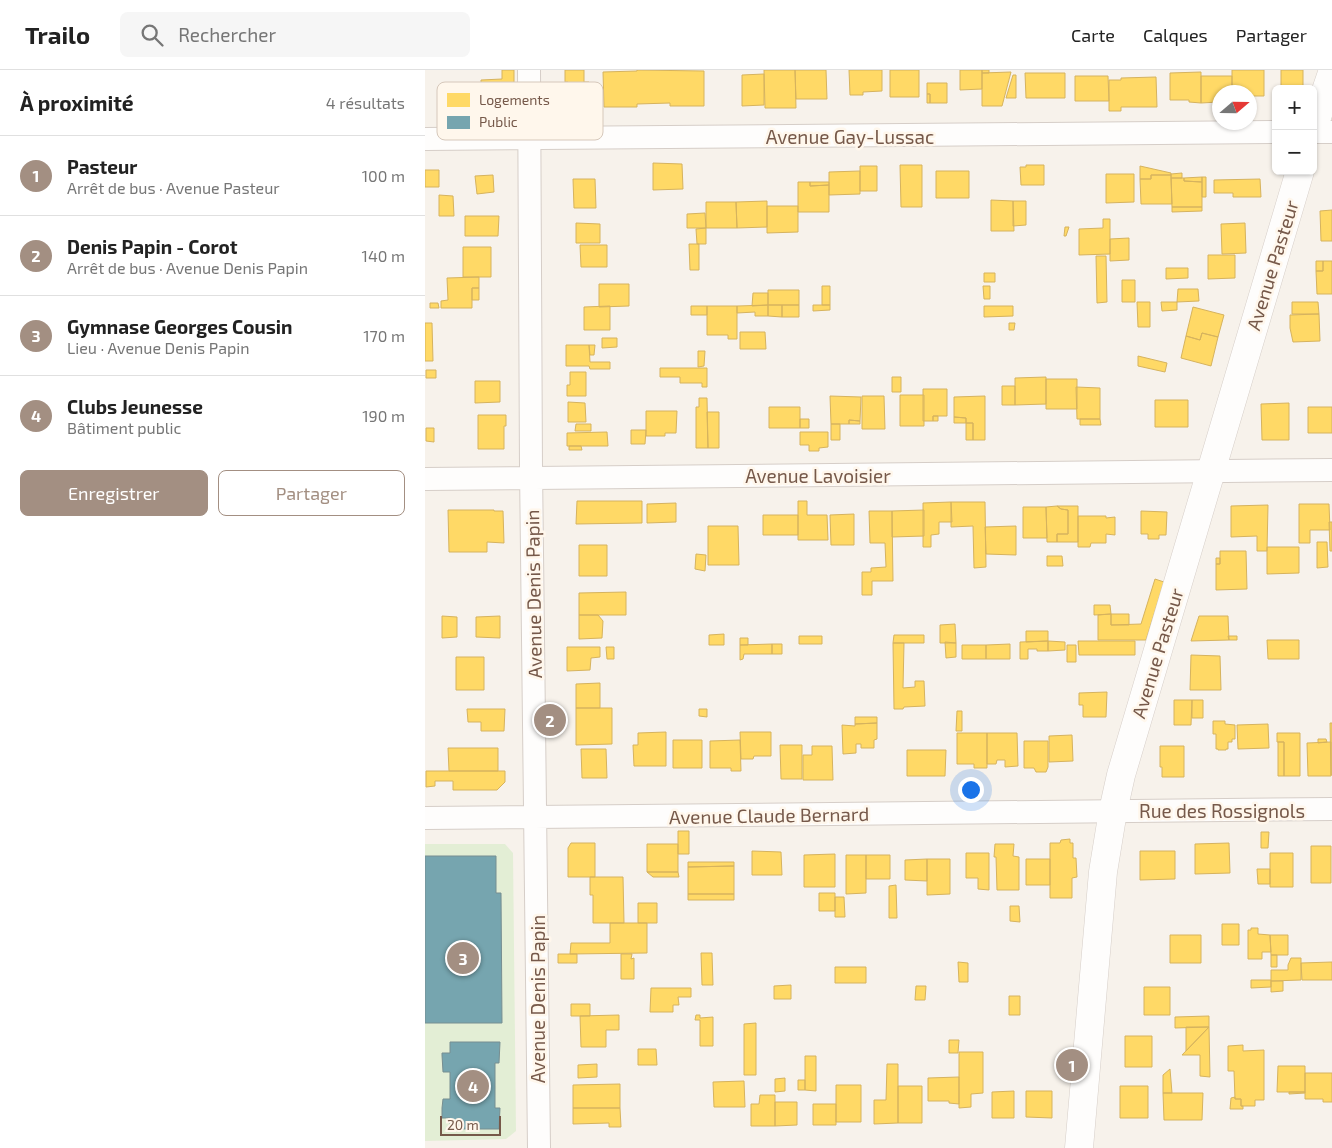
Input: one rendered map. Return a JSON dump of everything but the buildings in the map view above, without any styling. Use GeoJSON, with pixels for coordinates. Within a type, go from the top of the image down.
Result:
{"type":"FeatureCollection","features":[{"type":"Feature","properties":{"kind":"street"},"geometry":{"type":"LineString","coordinates":[[1313,130],[1332,73]]}},
{"type":"Feature","properties":{"kind":"street"},"geometry":{"type":"LineString","coordinates":[[1317,131],[1332,132]]}},
{"type":"Feature","properties":{"kind":"street","name":"Avenue Gay-Lussac"},"geometry":{"type":"LineString","coordinates":[[603,137],[1272,132]]}},
{"type":"Feature","properties":{"kind":"street","name":"Avenue Denis Papin"},"geometry":{"type":"LineString","coordinates":[[529,140],[539,1148]]}},
{"type":"Feature","properties":{"kind":"street","name":"Avenue Pasteur"},"geometry":{"type":"LineString","coordinates":[[1079,1148],[1103,872],[1113,810],[1121,776],[1299,175]]}},
{"type":"Feature","properties":{"kind":"street","name":"Avenue Lavoisier"},"geometry":{"type":"LineString","coordinates":[[425,479],[1332,470]]}},
{"type":"Feature","properties":{"kind":"street","name":"Rue des Rossignols"},"geometry":{"type":"LineString","coordinates":[[1113,810],[1332,809]]}},
{"type":"Feature","properties":{"kind":"street","name":"Avenue Claude Bernard"},"geometry":{"type":"LineString","coordinates":[[425,818],[1113,810]]}},
{"type":"Feature","properties":{"kind":"green space"},"geometry":{"type":"Polygon","coordinates":[[[425,844],[505,844],[513,853],[516,1131],[506,1139],[425,1141],[425,844]]]}},
{"type":"Feature","properties":{"kind":"place","name":"Denis Papin - Corot"},"geometry":{"type":"Point","coordinates":[550,720]}},
{"type":"Feature","properties":{"kind":"place","name":"Gymnase Georges Cousin"},"geometry":{"type":"Point","coordinates":[463,958]}},
{"type":"Feature","properties":{"kind":"place","name":"Pasteur"},"geometry":{"type":"Point","coordinates":[1072,1065]}},
{"type":"Feature","properties":{"kind":"place","name":"Clubs Jeunesse"},"geometry":{"type":"Point","coordinates":[473,1086]}}]}
